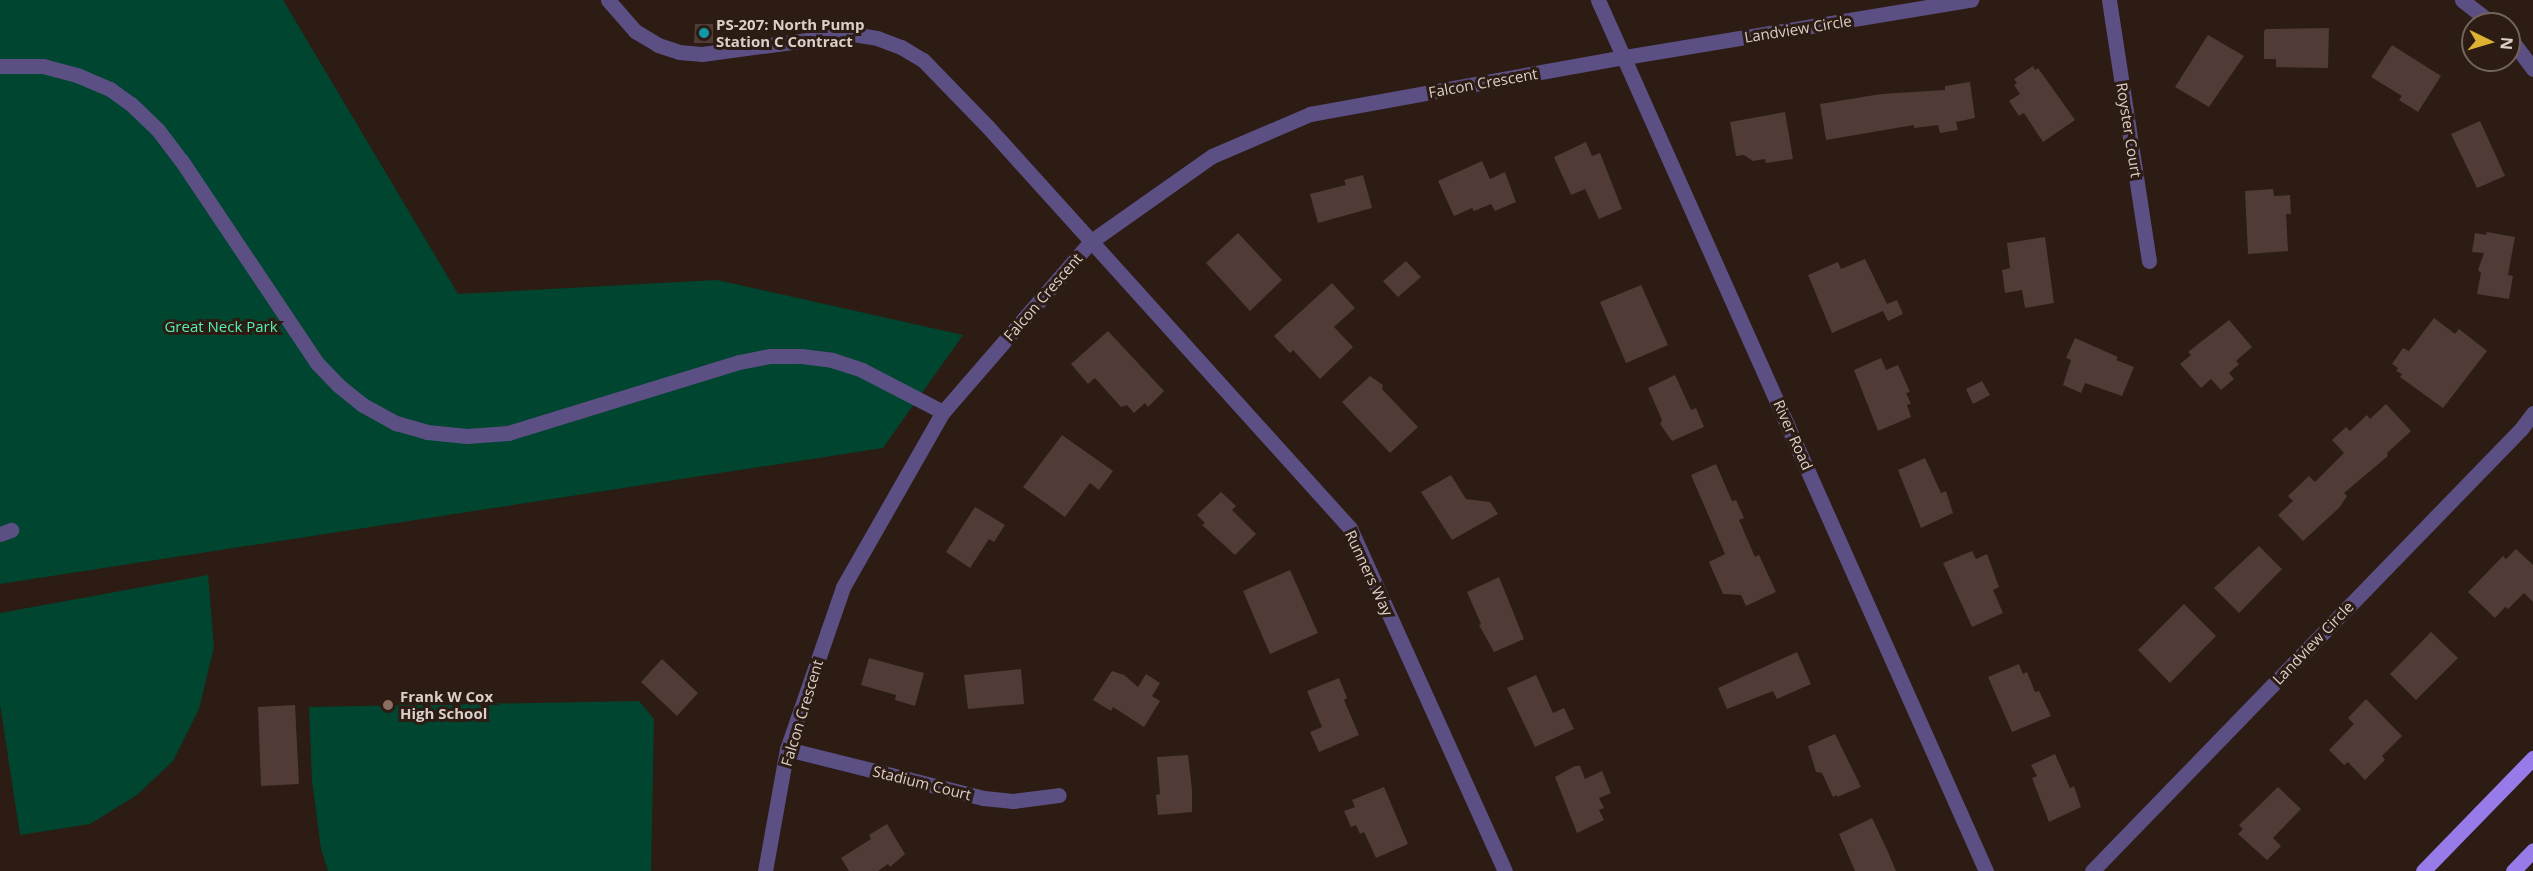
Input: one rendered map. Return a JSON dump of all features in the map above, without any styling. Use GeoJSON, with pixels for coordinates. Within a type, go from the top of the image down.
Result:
{"type":"FeatureCollection","features":[{"type":"Feature","properties":{"kind":"main road"},"geometry":{"type":"LineString","coordinates":[[2423,871],[2533,758]]}},
{"type":"Feature","properties":{"kind":"main road"},"geometry":{"type":"LineString","coordinates":[[2513,871],[2533,850]]}},
{"type":"Feature","properties":{"kind":"street","name":"Runners Way"},"geometry":{"type":"LineString","coordinates":[[608,0],[635,31],[658,45],[679,52],[702,54],[852,34],[877,38],[901,47],[923,60],[988,126],[1090,242],[1350,528],[1505,871]]}},
{"type":"Feature","properties":{"kind":"street","name":"River Road"},"geometry":{"type":"LineString","coordinates":[[1598,0],[1986,871]]}},
{"type":"Feature","properties":{"kind":"street","name":"Landview Circle"},"geometry":{"type":"LineString","coordinates":[[1625,57],[1971,0]]}},
{"type":"Feature","properties":{"kind":"street","name":"Royster Court"},"geometry":{"type":"LineString","coordinates":[[2109,0],[2149,261]]}},
{"type":"Feature","properties":{"kind":"street"},"geometry":{"type":"LineString","coordinates":[[2462,0],[2478,12]]}},
{"type":"Feature","properties":{"kind":"street"},"geometry":{"type":"LineString","coordinates":[[2521,54],[2533,69]]}},
{"type":"Feature","properties":{"kind":"street","name":"Falcon Crescent"},"geometry":{"type":"LineString","coordinates":[[765,871],[787,749],[843,587],[944,412],[1090,242],[1212,156],[1310,114],[1625,57]]}},
{"type":"Feature","properties":{"kind":"street"},"geometry":{"type":"LineString","coordinates":[[0,66],[43,66],[77,75],[110,90],[131,104],[158,130],[181,160],[316,362],[338,385],[363,405],[396,423],[427,432],[467,436],[508,433],[739,362],[770,356],[801,356],[832,360],[862,370],[944,412]]}},
{"type":"Feature","properties":{"kind":"street","name":"Landview Circle"},"geometry":{"type":"LineString","coordinates":[[2092,871],[2521,429],[2533,413]]}},
{"type":"Feature","properties":{"kind":"street","name":"Stadium Court"},"geometry":{"type":"LineString","coordinates":[[787,749],[984,798],[1013,801],[1059,795]]}},
{"type":"Feature","properties":{"kind":"green space","name":"Great Neck Park"},"geometry":{"type":"Polygon","coordinates":[[[0,0],[283,0],[458,294],[717,280],[963,335],[883,448],[0,584],[0,0]]]}},
{"type":"Feature","properties":{"kind":"green space"},"geometry":{"type":"Polygon","coordinates":[[[208,575],[214,647],[199,709],[173,761],[137,795],[90,824],[20,835],[0,704],[0,613],[208,575]]]}},
{"type":"Feature","properties":{"kind":"green space"},"geometry":{"type":"Polygon","coordinates":[[[639,701],[654,719],[651,871],[328,871],[321,849],[312,780],[309,707],[639,701]]]}},
{"type":"Feature","properties":{"kind":"building","name":"PS-207: North Pump Station C Contract"},"geometry":{"type":"Polygon","coordinates":[[[695,24],[713,24],[713,43],[694,43],[695,24]]]}},
{"type":"Feature","properties":{"kind":"building"},"geometry":{"type":"Polygon","coordinates":[[[2329,28],[2328,68],[2276,67],[2276,59],[2264,59],[2264,31],[2266,29],[2329,28]]]}},
{"type":"Feature","properties":{"kind":"building"},"geometry":{"type":"Polygon","coordinates":[[[2208,35],[2244,56],[2209,107],[2175,87],[2208,35]]]}},
{"type":"Feature","properties":{"kind":"building"},"geometry":{"type":"Polygon","coordinates":[[[2392,45],[2441,76],[2418,112],[2399,100],[2402,96],[2371,77],[2392,45]]]}},
{"type":"Feature","properties":{"kind":"building"},"geometry":{"type":"Polygon","coordinates":[[[2033,66],[2035,70],[2038,68],[2075,120],[2043,142],[2024,113],[2019,116],[2009,101],[2020,94],[2014,85],[2017,83],[2014,79],[2033,66]]]}},
{"type":"Feature","properties":{"kind":"building"},"geometry":{"type":"Polygon","coordinates":[[[1970,82],[1975,118],[1956,122],[1958,130],[1940,133],[1938,125],[1914,128],[1914,125],[1826,140],[1820,104],[1881,94],[1945,90],[1945,86],[1970,82]]]}},
{"type":"Feature","properties":{"kind":"building"},"geometry":{"type":"Polygon","coordinates":[[[1785,112],[1793,159],[1766,163],[1765,159],[1753,161],[1744,155],[1736,156],[1730,122],[1785,112]]]}},
{"type":"Feature","properties":{"kind":"building"},"geometry":{"type":"Polygon","coordinates":[[[2480,121],[2505,176],[2477,188],[2451,134],[2480,121]]]}},
{"type":"Feature","properties":{"kind":"building"},"geometry":{"type":"Polygon","coordinates":[[[1586,142],[1592,156],[1600,153],[1622,209],[1599,219],[1585,189],[1571,195],[1554,157],[1586,142]]]}},
{"type":"Feature","properties":{"kind":"building"},"geometry":{"type":"Polygon","coordinates":[[[1482,161],[1490,179],[1505,172],[1516,202],[1495,211],[1491,204],[1474,211],[1472,208],[1454,216],[1438,181],[1482,161]]]}},
{"type":"Feature","properties":{"kind":"building"},"geometry":{"type":"Polygon","coordinates":[[[1363,175],[1372,208],[1318,223],[1310,194],[1346,185],[1344,180],[1363,175]]]}},
{"type":"Feature","properties":{"kind":"building"},"geometry":{"type":"Polygon","coordinates":[[[2273,189],[2274,196],[2290,195],[2291,214],[2286,214],[2288,251],[2248,254],[2245,191],[2273,189]]]}},
{"type":"Feature","properties":{"kind":"building"},"geometry":{"type":"Polygon","coordinates":[[[2487,232],[2515,237],[2508,275],[2513,276],[2509,299],[2477,294],[2481,273],[2478,270],[2484,253],[2472,252],[2475,233],[2486,235],[2487,232]]]}},
{"type":"Feature","properties":{"kind":"building"},"geometry":{"type":"Polygon","coordinates":[[[1238,233],[1282,280],[1250,311],[1206,263],[1238,233]]]}},
{"type":"Feature","properties":{"kind":"building"},"geometry":{"type":"Polygon","coordinates":[[[2045,237],[2054,303],[2025,308],[2022,290],[2005,293],[2002,270],[2010,268],[2007,243],[2045,237]]]}},
{"type":"Feature","properties":{"kind":"building"},"geometry":{"type":"Polygon","coordinates":[[[1865,259],[1887,304],[1897,300],[1903,314],[1888,321],[1883,311],[1832,333],[1808,275],[1838,262],[1841,269],[1865,259]]]}},
{"type":"Feature","properties":{"kind":"building"},"geometry":{"type":"Polygon","coordinates":[[[1406,261],[1421,277],[1398,297],[1383,281],[1406,261]]]}},
{"type":"Feature","properties":{"kind":"building"},"geometry":{"type":"Polygon","coordinates":[[[1332,283],[1355,308],[1334,327],[1353,347],[1320,379],[1293,350],[1290,353],[1274,336],[1332,283]]]}},
{"type":"Feature","properties":{"kind":"building"},"geometry":{"type":"Polygon","coordinates":[[[1641,285],[1668,345],[1626,363],[1600,302],[1641,285]]]}},
{"type":"Feature","properties":{"kind":"building"},"geometry":{"type":"Polygon","coordinates":[[[2434,318],[2455,334],[2459,329],[2487,351],[2443,408],[2400,377],[2402,374],[2396,371],[2398,368],[2392,364],[2403,348],[2409,351],[2434,318]]]}},
{"type":"Feature","properties":{"kind":"building"},"geometry":{"type":"Polygon","coordinates":[[[2229,320],[2252,347],[2236,361],[2239,364],[2229,373],[2234,379],[2221,390],[2211,379],[2201,388],[2180,364],[2191,355],[2188,352],[2229,320]]]}},
{"type":"Feature","properties":{"kind":"building"},"geometry":{"type":"Polygon","coordinates":[[[1108,331],[1164,391],[1148,407],[1145,403],[1134,413],[1127,405],[1121,407],[1095,378],[1088,384],[1071,364],[1108,331]]]}},
{"type":"Feature","properties":{"kind":"building"},"geometry":{"type":"Polygon","coordinates":[[[2075,338],[2118,357],[2116,360],[2134,367],[2122,396],[2085,383],[2081,393],[2063,385],[2071,360],[2066,358],[2075,338]]]}},
{"type":"Feature","properties":{"kind":"building"},"geometry":{"type":"Polygon","coordinates":[[[1881,358],[1886,370],[1898,365],[1910,392],[1906,393],[1911,404],[1907,405],[1911,417],[1878,431],[1854,370],[1881,358]]]}},
{"type":"Feature","properties":{"kind":"building"},"geometry":{"type":"Polygon","coordinates":[[[1675,375],[1691,410],[1696,408],[1704,427],[1672,441],[1660,424],[1662,420],[1648,388],[1675,375]]]}},
{"type":"Feature","properties":{"kind":"building"},"geometry":{"type":"Polygon","coordinates":[[[1370,376],[1383,385],[1382,389],[1418,427],[1390,453],[1342,402],[1370,376]]]}},
{"type":"Feature","properties":{"kind":"building"},"geometry":{"type":"Polygon","coordinates":[[[1982,381],[1990,395],[1973,404],[1966,389],[1982,381]]]}},
{"type":"Feature","properties":{"kind":"building"},"geometry":{"type":"Polygon","coordinates":[[[2386,404],[2411,431],[2387,453],[2388,456],[2344,493],[2347,496],[2339,508],[2303,541],[2278,515],[2293,501],[2288,496],[2309,476],[2315,482],[2344,453],[2332,440],[2346,427],[2350,431],[2367,415],[2370,419],[2386,404]]]}},
{"type":"Feature","properties":{"kind":"building"},"geometry":{"type":"Polygon","coordinates":[[[1062,435],[1113,471],[1099,490],[1090,483],[1065,517],[1023,487],[1062,435]]]}},
{"type":"Feature","properties":{"kind":"building"},"geometry":{"type":"Polygon","coordinates":[[[1925,458],[1941,493],[1946,491],[1953,513],[1921,528],[1898,470],[1925,458]]]}},
{"type":"Feature","properties":{"kind":"building"},"geometry":{"type":"Polygon","coordinates":[[[1716,464],[1732,501],[1736,500],[1744,518],[1739,520],[1755,557],[1759,555],[1776,592],[1746,606],[1741,595],[1723,594],[1709,562],[1725,554],[1691,475],[1716,464]]]}},
{"type":"Feature","properties":{"kind":"building"},"geometry":{"type":"Polygon","coordinates":[[[1451,475],[1466,499],[1490,502],[1498,514],[1452,540],[1421,492],[1451,475]]]}},
{"type":"Feature","properties":{"kind":"building"},"geometry":{"type":"Polygon","coordinates":[[[1221,492],[1236,506],[1232,510],[1256,534],[1235,555],[1202,525],[1205,523],[1197,515],[1221,492]]]}},
{"type":"Feature","properties":{"kind":"building"},"geometry":{"type":"Polygon","coordinates":[[[975,507],[1005,525],[994,542],[989,539],[970,568],[946,552],[975,507]]]}},
{"type":"Feature","properties":{"kind":"building"},"geometry":{"type":"Polygon","coordinates":[[[2259,546],[2282,569],[2239,613],[2214,588],[2259,546]]]}},
{"type":"Feature","properties":{"kind":"building"},"geometry":{"type":"Polygon","coordinates":[[[2516,549],[2533,565],[2533,602],[2524,593],[2508,609],[2505,607],[2495,618],[2468,592],[2503,556],[2506,559],[2516,549]]]}},
{"type":"Feature","properties":{"kind":"building"},"geometry":{"type":"Polygon","coordinates":[[[1972,551],[1976,559],[1987,554],[1999,587],[1993,590],[2003,613],[1972,627],[1943,563],[1972,551]]]}},
{"type":"Feature","properties":{"kind":"building"},"geometry":{"type":"Polygon","coordinates":[[[1290,570],[1318,633],[1270,654],[1243,591],[1290,570]]]}},
{"type":"Feature","properties":{"kind":"building"},"geometry":{"type":"Polygon","coordinates":[[[1499,577],[1524,639],[1494,652],[1479,625],[1481,624],[1467,592],[1499,577]]]}},
{"type":"Feature","properties":{"kind":"building"},"geometry":{"type":"Polygon","coordinates":[[[2184,604],[2216,636],[2170,683],[2138,650],[2184,604]]]}},
{"type":"Feature","properties":{"kind":"building"},"geometry":{"type":"Polygon","coordinates":[[[2431,632],[2458,658],[2416,700],[2390,674],[2431,632]]]}},
{"type":"Feature","properties":{"kind":"building"},"geometry":{"type":"Polygon","coordinates":[[[1797,652],[1811,684],[1777,699],[1773,691],[1727,709],[1718,688],[1797,652]]]}},
{"type":"Feature","properties":{"kind":"building"},"geometry":{"type":"Polygon","coordinates":[[[869,658],[924,673],[915,706],[895,700],[896,695],[861,685],[869,658]]]}},
{"type":"Feature","properties":{"kind":"building"},"geometry":{"type":"Polygon","coordinates":[[[662,659],[698,693],[677,716],[641,682],[662,659]]]}},
{"type":"Feature","properties":{"kind":"building"},"geometry":{"type":"Polygon","coordinates":[[[2019,664],[2023,674],[2027,672],[2035,692],[2039,691],[2051,716],[2012,732],[1988,677],[2019,664]]]}},
{"type":"Feature","properties":{"kind":"building"},"geometry":{"type":"Polygon","coordinates":[[[1021,669],[1024,704],[968,709],[964,675],[1021,669]]]}},
{"type":"Feature","properties":{"kind":"building"},"geometry":{"type":"Polygon","coordinates":[[[1112,671],[1124,675],[1138,687],[1146,674],[1160,683],[1152,696],[1160,701],[1144,727],[1113,707],[1111,711],[1093,700],[1112,671]]]}},
{"type":"Feature","properties":{"kind":"building"},"geometry":{"type":"Polygon","coordinates":[[[1536,675],[1553,713],[1564,708],[1574,729],[1535,747],[1507,688],[1536,675]]]}},
{"type":"Feature","properties":{"kind":"building"},"geometry":{"type":"Polygon","coordinates":[[[1339,678],[1347,698],[1344,700],[1359,735],[1319,752],[1310,732],[1322,727],[1307,691],[1339,678]]]}},
{"type":"Feature","properties":{"kind":"building"},"geometry":{"type":"Polygon","coordinates":[[[2366,699],[2402,736],[2382,756],[2385,760],[2365,780],[2348,762],[2344,765],[2329,750],[2354,724],[2348,718],[2366,699]]]}},
{"type":"Feature","properties":{"kind":"building"},"geometry":{"type":"Polygon","coordinates":[[[295,705],[299,784],[261,786],[258,707],[295,705]]]}},
{"type":"Feature","properties":{"kind":"building"},"geometry":{"type":"Polygon","coordinates":[[[1835,734],[1861,787],[1833,797],[1822,773],[1816,772],[1808,746],[1835,734]]]}},
{"type":"Feature","properties":{"kind":"building"},"geometry":{"type":"Polygon","coordinates":[[[2055,754],[2070,788],[2074,786],[2081,807],[2049,822],[2032,778],[2037,776],[2031,765],[2055,754]]]}},
{"type":"Feature","properties":{"kind":"building"},"geometry":{"type":"Polygon","coordinates":[[[1188,755],[1192,812],[1158,815],[1156,795],[1160,794],[1157,757],[1188,755]]]}},
{"type":"Feature","properties":{"kind":"building"},"geometry":{"type":"Polygon","coordinates":[[[1575,766],[1580,766],[1585,779],[1602,771],[1611,793],[1599,798],[1604,808],[1599,810],[1604,820],[1577,833],[1555,777],[1575,766]]]}},
{"type":"Feature","properties":{"kind":"building"},"geometry":{"type":"Polygon","coordinates":[[[1384,787],[1408,844],[1376,858],[1364,832],[1360,834],[1356,825],[1351,827],[1344,811],[1355,807],[1352,800],[1384,787]]]}},
{"type":"Feature","properties":{"kind":"building"},"geometry":{"type":"Polygon","coordinates":[[[2278,787],[2301,809],[2273,838],[2281,846],[2267,860],[2238,834],[2243,829],[2239,825],[2278,787]]]}},
{"type":"Feature","properties":{"kind":"building"},"geometry":{"type":"Polygon","coordinates":[[[1872,818],[1896,871],[1855,871],[1839,834],[1872,818]]]}},
{"type":"Feature","properties":{"kind":"building"},"geometry":{"type":"Polygon","coordinates":[[[887,824],[905,854],[890,867],[888,864],[878,871],[849,871],[841,858],[871,839],[869,835],[887,824]]]}},
{"type":"Feature","properties":{"kind":"place","name":"PS-207: North Pump Station C Contract"},"geometry":{"type":"Point","coordinates":[704,33]}},
{"type":"Feature","properties":{"kind":"place","name":"Frank W Cox High School"},"geometry":{"type":"Point","coordinates":[388,705]}}]}
